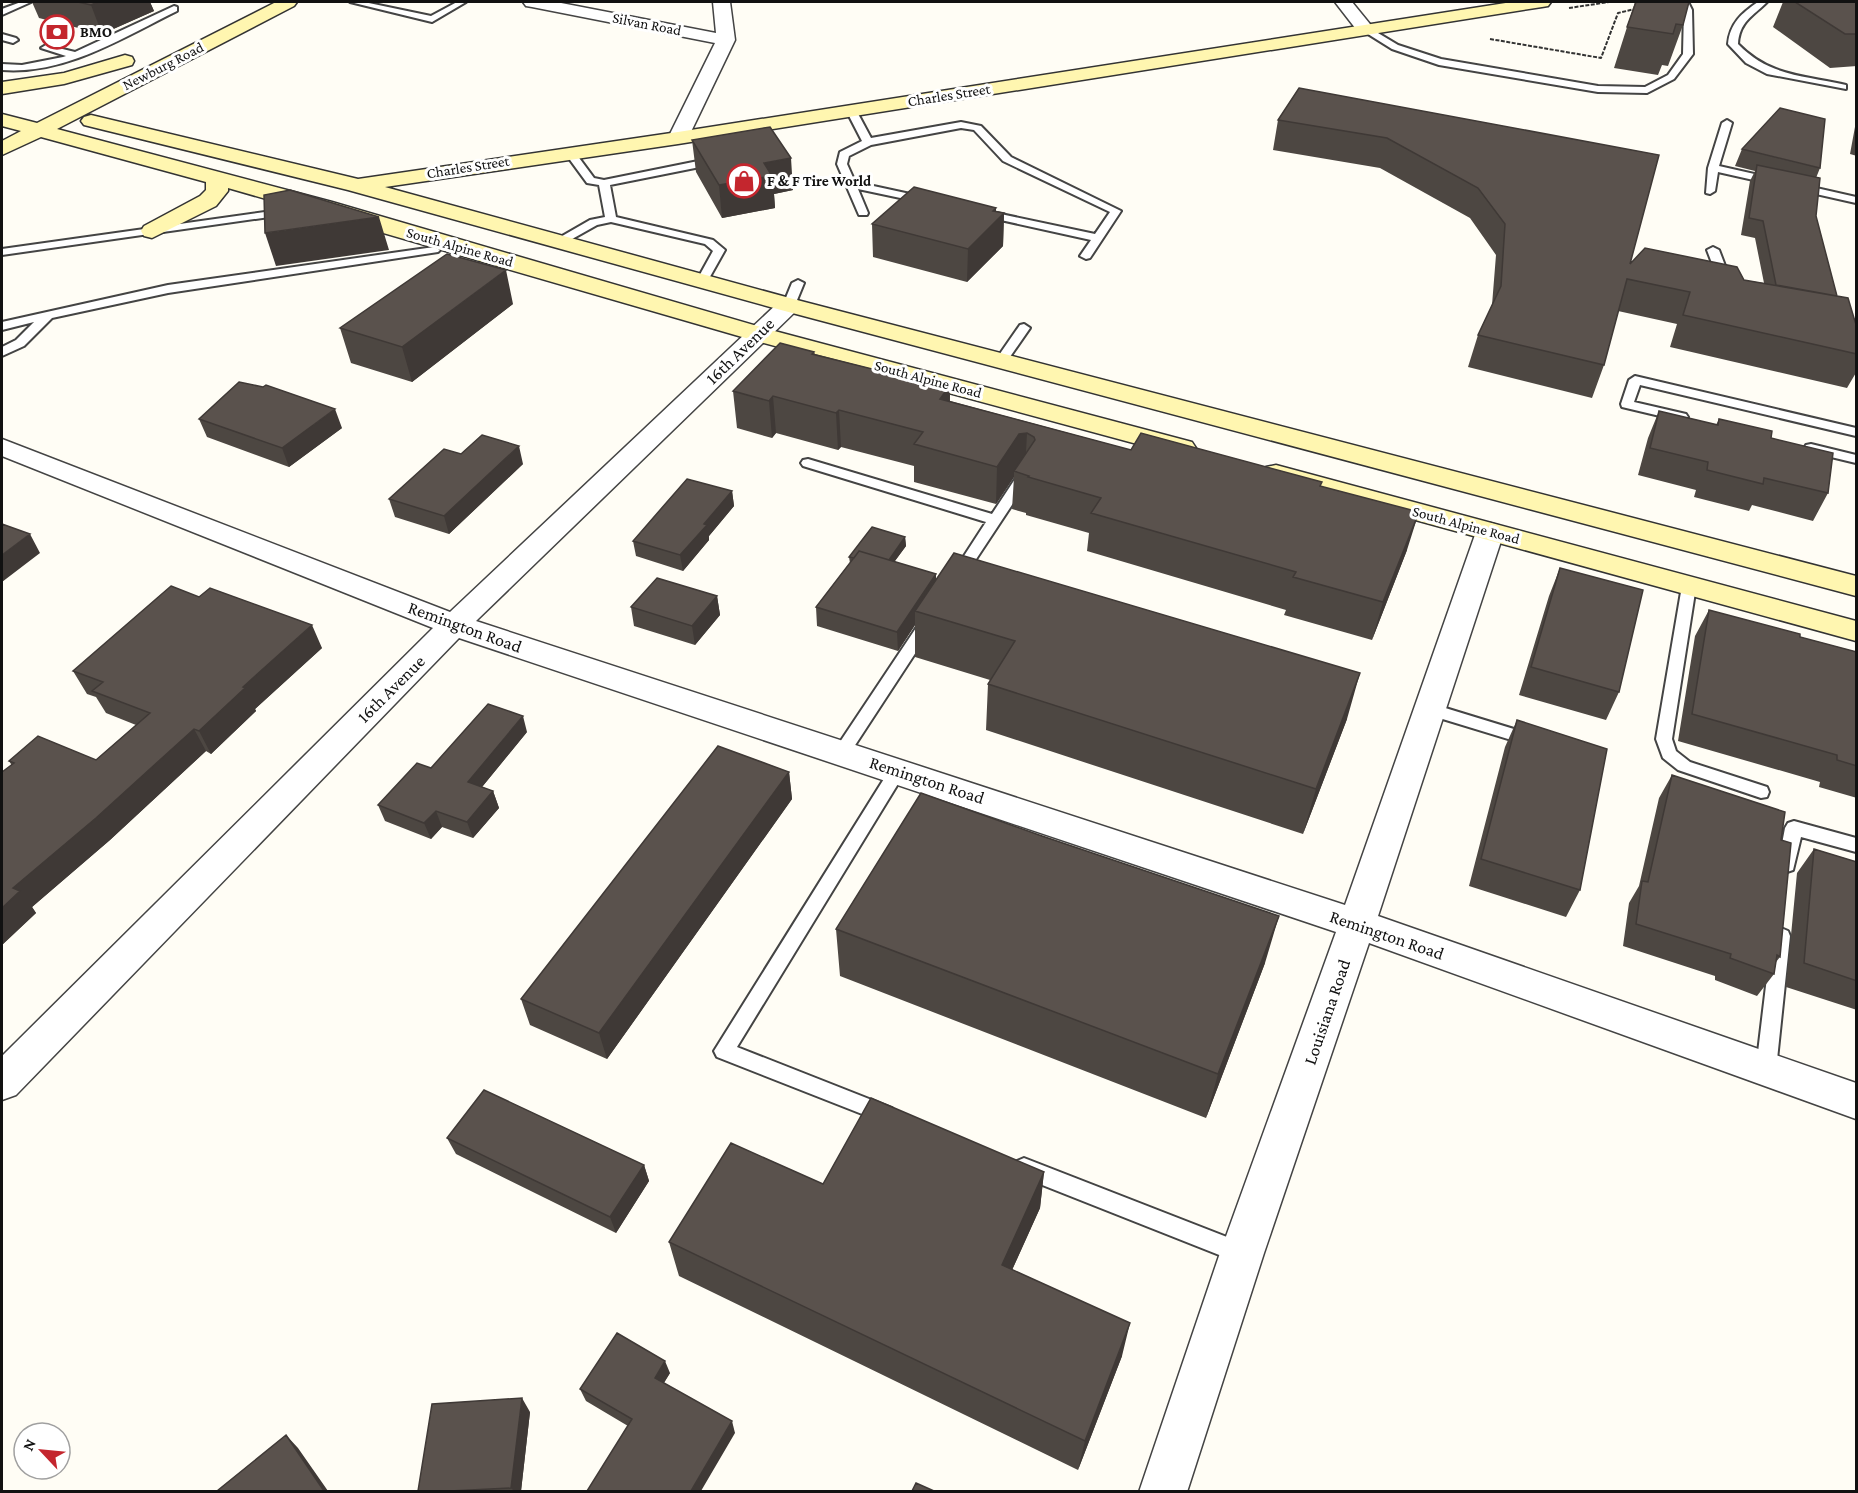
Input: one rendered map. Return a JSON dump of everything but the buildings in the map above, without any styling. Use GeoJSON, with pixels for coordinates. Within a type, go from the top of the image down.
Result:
{"type":"FeatureCollection","features":[{"type":"Feature","properties":{"kind":"main road","name":"Newburg Road"},"geometry":{"type":"LineString","coordinates":[[2,149],[288,2]]}},
{"type":"Feature","properties":{"kind":"main road","name":"Charles Street"},"geometry":{"type":"LineString","coordinates":[[355,185],[678,138],[706,142],[851,110],[1542,2]]}},
{"type":"Feature","properties":{"kind":"main road","name":"Newburg Road"},"geometry":{"type":"LineString","coordinates":[[2,88],[32,86],[68,78],[130,58],[2,121]]}},
{"type":"Feature","properties":{"kind":"main road"},"geometry":{"type":"LineString","coordinates":[[145,134],[130,118],[130,106],[143,84],[159,68]]}},
{"type":"Feature","properties":{"kind":"main road","name":"South Alpine Road"},"geometry":{"type":"LineString","coordinates":[[2,99],[355,185],[703,280],[793,293],[1001,361],[1857,586]]}},
{"type":"Feature","properties":{"kind":"main road","name":"South Alpine Road"},"geometry":{"type":"LineString","coordinates":[[2,121],[324,207],[758,334],[1204,454]]}},
{"type":"Feature","properties":{"kind":"main road"},"geometry":{"type":"LineString","coordinates":[[2,165],[81,150],[114,150]]}},
{"type":"Feature","properties":{"kind":"main road"},"geometry":{"type":"LineString","coordinates":[[450,211],[447,201],[453,192],[488,164]]}},
{"type":"Feature","properties":{"kind":"main road"},"geometry":{"type":"LineString","coordinates":[[152,231],[208,201],[217,191],[217,178]]}},
{"type":"Feature","properties":{"kind":"main road"},"geometry":{"type":"LineString","coordinates":[[1340,491],[1354,455]]}},
{"type":"Feature","properties":{"kind":"main road","name":"South Alpine Road"},"geometry":{"type":"LineString","coordinates":[[1249,466],[1857,631]]}},
{"type":"Feature","properties":{"kind":"street","name":"Silvan Road"},"geometry":{"type":"LineString","coordinates":[[532,2],[726,40]]}},
{"type":"Feature","properties":{"kind":"street"},"geometry":{"type":"LineString","coordinates":[[678,138],[726,40],[722,2]]}},
{"type":"Feature","properties":{"kind":"street"},"geometry":{"type":"LineString","coordinates":[[1343,2],[1365,29]]}},
{"type":"Feature","properties":{"kind":"street","name":"16th Avenue"},"geometry":{"type":"LineString","coordinates":[[2,1082],[454,625],[758,334],[793,293]]}},
{"type":"Feature","properties":{"kind":"street","name":"Remington Road"},"geometry":{"type":"LineString","coordinates":[[9,458],[454,625],[898,770],[1357,924],[1857,1101]]}},
{"type":"Feature","properties":{"kind":"street","name":"Louisiana Road"},"geometry":{"type":"LineString","coordinates":[[1163,1491],[1490,532]]}},
{"type":"Feature","properties":{"kind":"lane"},"geometry":{"type":"LineString","coordinates":[[2,12],[27,2]]}},
{"type":"Feature","properties":{"kind":"lane"},"geometry":{"type":"LineString","coordinates":[[354,2],[432,19],[462,2]]}},
{"type":"Feature","properties":{"kind":"lane"},"geometry":{"type":"LineString","coordinates":[[1763,2],[1743,17],[1733,31],[1732,44],[1749,61],[1770,72],[1843,87]]}},
{"type":"Feature","properties":{"kind":"lane"},"geometry":{"type":"LineString","coordinates":[[1365,29],[1395,47],[1439,62],[1598,89],[1647,90],[1671,77],[1688,54],[1685,4]]}},
{"type":"Feature","properties":{"kind":"lane"},"geometry":{"type":"LineString","coordinates":[[2,67],[16,69],[57,62],[174,9]]}},
{"type":"Feature","properties":{"kind":"lane"},"geometry":{"type":"LineString","coordinates":[[2,38],[13,40]]}},
{"type":"Feature","properties":{"kind":"lane"},"geometry":{"type":"LineString","coordinates":[[46,48],[75,55]]}},
{"type":"Feature","properties":{"kind":"lane"},"geometry":{"type":"LineString","coordinates":[[851,110],[868,142]]}},
{"type":"Feature","properties":{"kind":"lane"},"geometry":{"type":"LineString","coordinates":[[1710,190],[1713,168],[1727,123]]}},
{"type":"Feature","properties":{"kind":"lane"},"geometry":{"type":"LineString","coordinates":[[863,213],[842,164],[844,154],[868,142],[961,125],[977,128],[1007,159],[1116,211],[1086,256]]}},
{"type":"Feature","properties":{"kind":"lane"},"geometry":{"type":"LineString","coordinates":[[570,153],[591,181],[604,183],[711,162],[717,157],[706,142]]}},
{"type":"Feature","properties":{"kind":"lane"},"geometry":{"type":"LineString","coordinates":[[1713,168],[1857,200]]}},
{"type":"Feature","properties":{"kind":"lane"},"geometry":{"type":"LineString","coordinates":[[604,183],[611,219]]}},
{"type":"Feature","properties":{"kind":"lane"},"geometry":{"type":"LineString","coordinates":[[850,184],[940,204]]}},
{"type":"Feature","properties":{"kind":"lane"},"geometry":{"type":"LineString","coordinates":[[2,252],[324,207]]}},
{"type":"Feature","properties":{"kind":"lane"},"geometry":{"type":"LineString","coordinates":[[974,211],[1098,238]]}},
{"type":"Feature","properties":{"kind":"lane"},"geometry":{"type":"LineString","coordinates":[[561,241],[594,222],[611,219],[709,242],[719,250],[703,280]]}},
{"type":"Feature","properties":{"kind":"lane"},"geometry":{"type":"LineString","coordinates":[[2,326],[168,290],[434,250]]}},
{"type":"Feature","properties":{"kind":"lane"},"geometry":{"type":"LineString","coordinates":[[1713,250],[1731,297]]}},
{"type":"Feature","properties":{"kind":"lane"},"geometry":{"type":"LineString","coordinates":[[2,352],[20,343],[48,317]]}},
{"type":"Feature","properties":{"kind":"lane"},"geometry":{"type":"LineString","coordinates":[[1001,361],[1024,328]]}},
{"type":"Feature","properties":{"kind":"lane"},"geometry":{"type":"LineString","coordinates":[[1696,420],[1627,404],[1635,380],[1857,432]]}},
{"type":"Feature","properties":{"kind":"lane"},"geometry":{"type":"LineString","coordinates":[[1799,446],[1857,459]]}},
{"type":"Feature","properties":{"kind":"lane"},"geometry":{"type":"LineString","coordinates":[[808,463],[995,520]]}},
{"type":"Feature","properties":{"kind":"lane"},"geometry":{"type":"LineString","coordinates":[[947,592],[1024,476]]}},
{"type":"Feature","properties":{"kind":"lane"},"geometry":{"type":"LineString","coordinates":[[1689,586],[1664,739],[1669,754],[1684,766],[1761,792]]}},
{"type":"Feature","properties":{"kind":"lane"},"geometry":{"type":"LineString","coordinates":[[842,752],[934,612]]}},
{"type":"Feature","properties":{"kind":"lane"},"geometry":{"type":"LineString","coordinates":[[1429,709],[1551,746]]}},
{"type":"Feature","properties":{"kind":"lane"},"geometry":{"type":"LineString","coordinates":[[898,770],[724,1051],[900,1120]]}},
{"type":"Feature","properties":{"kind":"lane"},"geometry":{"type":"LineString","coordinates":[[1785,886],[1794,828],[1857,845]]}},
{"type":"Feature","properties":{"kind":"lane"},"geometry":{"type":"LineString","coordinates":[[1766,1069],[1782,919]]}},
{"type":"Feature","properties":{"kind":"lane"},"geometry":{"type":"LineString","coordinates":[[1011,1163],[1242,1254]]}},
{"type":"Feature","properties":{"kind":"path"},"geometry":{"type":"LineString","coordinates":[[1480,38],[1601,58],[1618,13],[1685,4]]}},
{"type":"Feature","properties":{"kind":"place","name":"BMO"},"geometry":{"type":"Point","coordinates":[57,32]}},
{"type":"Feature","properties":{"kind":"place","name":"F & F Tire World"},"geometry":{"type":"Point","coordinates":[744,181]}}]}
